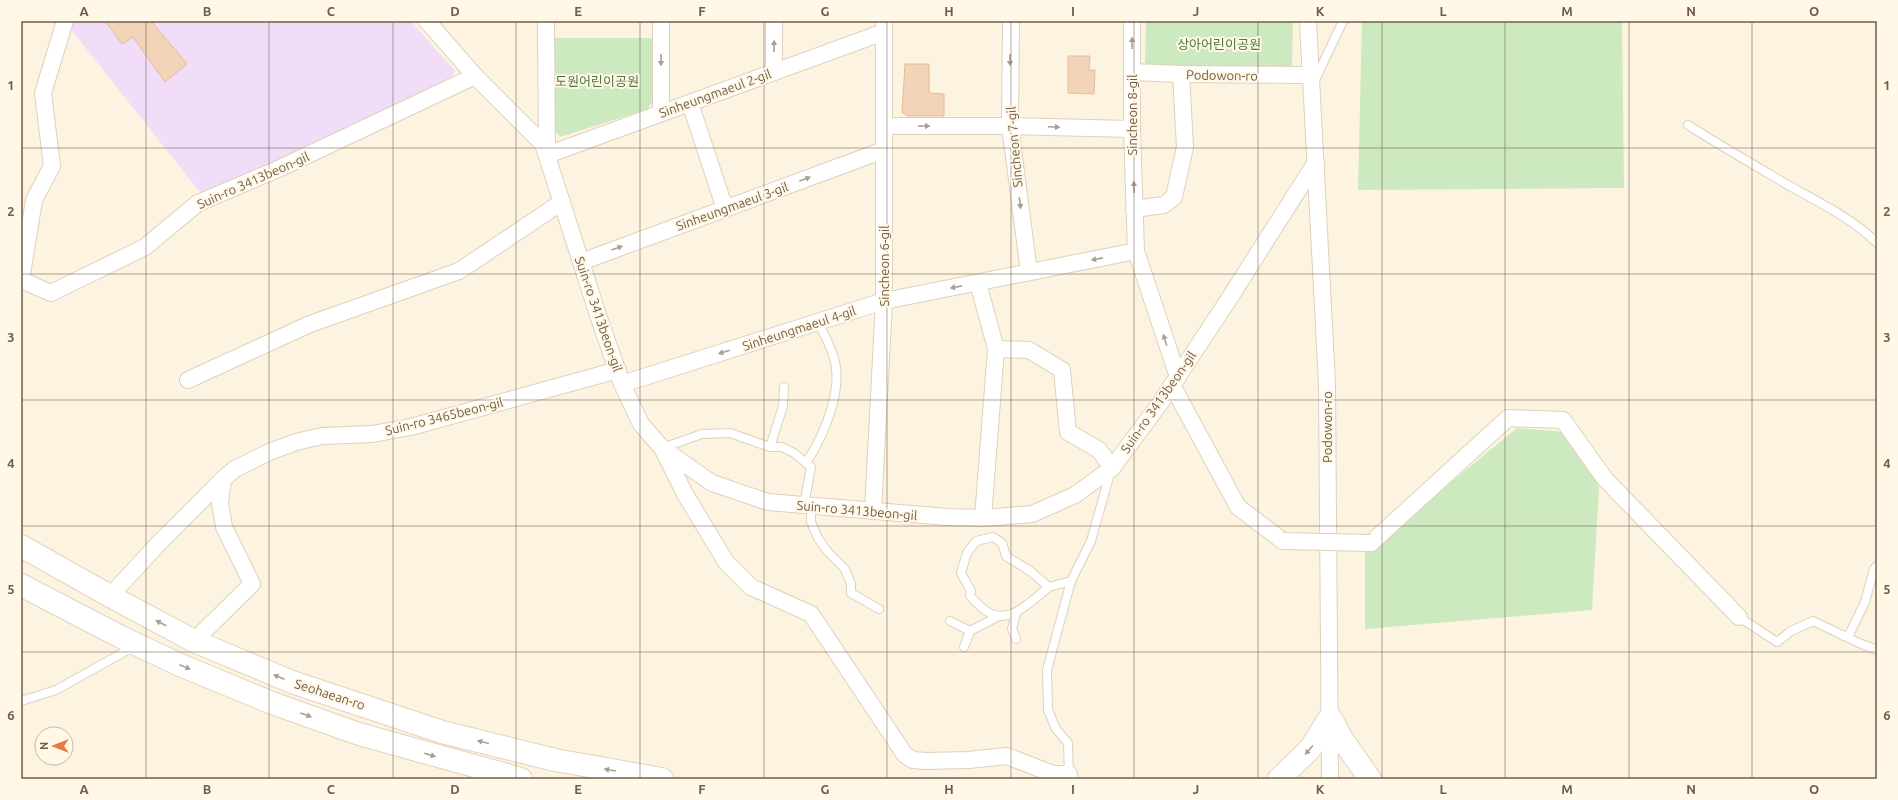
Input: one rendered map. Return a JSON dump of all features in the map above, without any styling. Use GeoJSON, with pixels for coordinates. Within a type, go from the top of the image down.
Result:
{"type":"FeatureCollection","features":[{"type":"Feature","properties":{"kind":"main road","name":"Seohaean-ro"},"geometry":{"type":"LineString","coordinates":[[26,548],[110,596],[194,641],[292,682],[442,732],[556,760],[662,779]]}},
{"type":"Feature","properties":{"kind":"main road","name":"Seohaean-ro"},"geometry":{"type":"LineString","coordinates":[[21,585],[137,645],[180,665],[265,700],[359,734],[521,779]]}},
{"type":"Feature","properties":{"kind":"main road"},"geometry":{"type":"LineString","coordinates":[[21,592],[87,620]]}},
{"type":"Feature","properties":{"kind":"main road"},"geometry":{"type":"LineString","coordinates":[[1279,779],[1310,749],[1330,717],[1342,739],[1370,779]]}},
{"type":"Feature","properties":{"kind":"street","name":"Suin-ro 3413beon-gil"},"geometry":{"type":"LineString","coordinates":[[65,21],[43,93],[52,166],[34,200],[22,280],[51,293],[145,246],[198,202],[276,170],[475,76]]}},
{"type":"Feature","properties":{"kind":"street","name":"Suin-ro 3413beon-gil"},"geometry":{"type":"LineString","coordinates":[[427,21],[475,76],[543,144],[599,318],[620,377],[641,424],[662,448],[712,483],[768,502],[983,518],[1032,514],[1075,495],[1112,468],[1175,381],[1316,162]]}},
{"type":"Feature","properties":{"kind":"street"},"geometry":{"type":"LineString","coordinates":[[546,21],[547,155]]}},
{"type":"Feature","properties":{"kind":"street"},"geometry":{"type":"LineString","coordinates":[[661,21],[661,113]]}},
{"type":"Feature","properties":{"kind":"street"},"geometry":{"type":"LineString","coordinates":[[774,21],[774,72]]}},
{"type":"Feature","properties":{"kind":"street","name":"Sincheon 7-gil"},"geometry":{"type":"LineString","coordinates":[[1011,21],[1010,126],[1028,272]]}},
{"type":"Feature","properties":{"kind":"street","name":"Sincheon 8-gil"},"geometry":{"type":"LineString","coordinates":[[1132,21],[1132,129],[1136,251],[1175,381],[1238,507],[1283,541],[1371,543],[1508,418],[1562,420],[1605,479],[1739,617]]}},
{"type":"Feature","properties":{"kind":"street","name":"Podowon-ro"},"geometry":{"type":"LineString","coordinates":[[1308,21],[1327,384],[1330,779]]}},
{"type":"Feature","properties":{"kind":"street","name":"Sinheungmaeul 2-gil"},"geometry":{"type":"LineString","coordinates":[[547,155],[774,72],[884,26]]}},
{"type":"Feature","properties":{"kind":"street","name":"Sincheon 6-gil"},"geometry":{"type":"LineString","coordinates":[[874,511],[884,301],[884,26]]}},
{"type":"Feature","properties":{"kind":"street","name":"Podowon-ro"},"geometry":{"type":"LineString","coordinates":[[1132,72],[1311,81]]}},
{"type":"Feature","properties":{"kind":"street"},"geometry":{"type":"LineString","coordinates":[[1134,209],[1164,205],[1174,197],[1185,147],[1181,74]]}},
{"type":"Feature","properties":{"kind":"street"},"geometry":{"type":"LineString","coordinates":[[690,103],[725,209]]}},
{"type":"Feature","properties":{"kind":"street"},"geometry":{"type":"LineString","coordinates":[[885,126],[1010,126],[1132,129]]}},
{"type":"Feature","properties":{"kind":"street","name":"Sinheungmaeul 3-gil"},"geometry":{"type":"LineString","coordinates":[[581,262],[884,150]]}},
{"type":"Feature","properties":{"kind":"street"},"geometry":{"type":"LineString","coordinates":[[188,380],[310,324],[458,271],[562,202]]}},
{"type":"Feature","properties":{"kind":"street","name":"Sinheungmaeul 4-gil"},"geometry":{"type":"LineString","coordinates":[[620,377],[818,322],[884,301],[1136,251]]}},
{"type":"Feature","properties":{"kind":"street"},"geometry":{"type":"LineString","coordinates":[[978,283],[996,349],[983,518]]}},
{"type":"Feature","properties":{"kind":"street"},"geometry":{"type":"LineString","coordinates":[[996,349],[1029,350],[1062,370],[1068,432],[1099,450],[1112,468]]}},
{"type":"Feature","properties":{"kind":"street","name":"Suin-ro 3465beon-gil"},"geometry":{"type":"LineString","coordinates":[[110,596],[159,543],[223,479],[235,469],[268,452],[296,442],[322,436],[372,434],[411,427],[620,377]]}},
{"type":"Feature","properties":{"kind":"street"},"geometry":{"type":"LineString","coordinates":[[662,448],[685,494],[726,562],[751,587],[811,614],[905,755],[913,760],[926,761],[968,760],[1007,756],[1053,774],[1069,776]]}},
{"type":"Feature","properties":{"kind":"street"},"geometry":{"type":"LineString","coordinates":[[194,641],[252,584],[224,527],[220,503],[223,479]]}},
{"type":"Feature","properties":{"kind":"lane"},"geometry":{"type":"LineString","coordinates":[[1311,81],[1343,21]]}},
{"type":"Feature","properties":{"kind":"lane"},"geometry":{"type":"LineString","coordinates":[[1688,125],[1740,158],[1815,200],[1867,233],[1877,243]]}},
{"type":"Feature","properties":{"kind":"lane"},"geometry":{"type":"LineString","coordinates":[[806,463],[818,445],[828,420],[836,393],[835,362],[818,322]]}},
{"type":"Feature","properties":{"kind":"lane"},"geometry":{"type":"LineString","coordinates":[[770,447],[779,425],[783,406],[784,387]]}},
{"type":"Feature","properties":{"kind":"lane"},"geometry":{"type":"LineString","coordinates":[[662,448],[702,434],[730,433],[770,447],[782,447],[794,453],[811,467],[807,506],[811,522],[818,538],[845,569],[851,584],[851,592],[879,609]]}},
{"type":"Feature","properties":{"kind":"lane"},"geometry":{"type":"LineString","coordinates":[[1069,776],[1068,743],[1056,729],[1048,710],[1046,684],[1047,670],[1071,581],[1091,541],[1112,468]]}},
{"type":"Feature","properties":{"kind":"lane"},"geometry":{"type":"LineString","coordinates":[[997,617],[986,611],[970,596],[971,591],[961,573],[967,553],[976,541],[993,537],[1002,543],[1006,556],[1030,570],[1049,587]]}},
{"type":"Feature","properties":{"kind":"lane"},"geometry":{"type":"LineString","coordinates":[[1844,636],[1849,635],[1865,602],[1874,569],[1877,566]]}},
{"type":"Feature","properties":{"kind":"lane"},"geometry":{"type":"LineString","coordinates":[[964,647],[970,631],[997,617],[1016,614],[1049,587],[1071,581]]}},
{"type":"Feature","properties":{"kind":"lane"},"geometry":{"type":"LineString","coordinates":[[1016,614],[1012,629],[1016,639]]}},
{"type":"Feature","properties":{"kind":"lane"},"geometry":{"type":"LineString","coordinates":[[1739,617],[1778,642],[1791,631],[1813,621],[1877,650]]}},
{"type":"Feature","properties":{"kind":"lane"},"geometry":{"type":"LineString","coordinates":[[950,621],[970,631]]}},
{"type":"Feature","properties":{"kind":"lane"},"geometry":{"type":"LineString","coordinates":[[21,701],[56,690],[137,645]]}},
{"type":"Feature","properties":{"kind":"shaded area"},"geometry":{"type":"Polygon","coordinates":[[[71,21],[411,21],[455,71],[447,86],[203,196],[69,27],[71,21]]]}},
{"type":"Feature","properties":{"kind":"green space","name":"상아어린이공원"},"geometry":{"type":"Polygon","coordinates":[[[1146,21],[1293,21],[1292,67],[1145,66],[1146,21]]]}},
{"type":"Feature","properties":{"kind":"green space"},"geometry":{"type":"Polygon","coordinates":[[[1362,21],[1622,21],[1624,188],[1358,190],[1362,21]]]}},
{"type":"Feature","properties":{"kind":"green space","name":"도원어린이공원"},"geometry":{"type":"Polygon","coordinates":[[[555,38],[655,38],[657,95],[648,109],[560,137],[553,127],[555,38]]]}},
{"type":"Feature","properties":{"kind":"green space"},"geometry":{"type":"Polygon","coordinates":[[[1517,428],[1565,432],[1592,469],[1599,488],[1592,610],[1365,629],[1365,553],[1517,428]]]}},
{"type":"Feature","properties":{"kind":"building"},"geometry":{"type":"Polygon","coordinates":[[[105,21],[151,21],[187,64],[165,82],[133,37],[122,44],[105,21]]]}},
{"type":"Feature","properties":{"kind":"building"},"geometry":{"type":"Polygon","coordinates":[[[1068,56],[1090,56],[1089,70],[1095,70],[1094,94],[1068,93],[1068,56]]]}},
{"type":"Feature","properties":{"kind":"building"},"geometry":{"type":"Polygon","coordinates":[[[905,64],[929,64],[929,93],[944,94],[944,116],[907,116],[902,112],[905,64]]]}}]}
